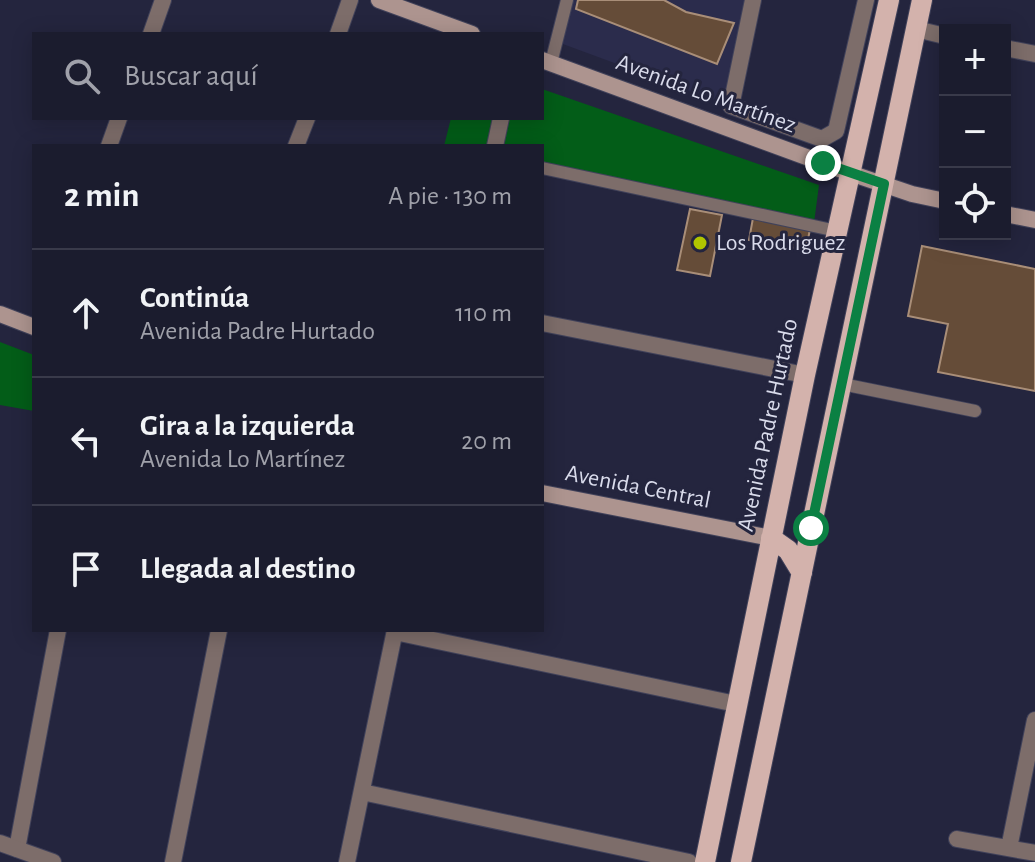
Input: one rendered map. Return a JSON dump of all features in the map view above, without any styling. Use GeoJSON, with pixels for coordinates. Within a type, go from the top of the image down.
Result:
{"type":"FeatureCollection","features":[{"type":"Feature","properties":{"kind":"main road"},"geometry":{"type":"LineString","coordinates":[[379,0],[467,32]]}},
{"type":"Feature","properties":{"kind":"main road","name":"Avenida Padre Hurtado"},"geometry":{"type":"LineString","coordinates":[[705,862],[805,375],[889,0]]}},
{"type":"Feature","properties":{"kind":"main road"},"geometry":{"type":"LineString","coordinates":[[741,862],[922,0]]}},
{"type":"Feature","properties":{"kind":"main road","name":"Avenida Lo Martínez"},"geometry":{"type":"LineString","coordinates":[[547,61],[850,173],[939,199]]}},
{"type":"Feature","properties":{"kind":"main road"},"geometry":{"type":"LineString","coordinates":[[1011,215],[1035,220]]}},
{"type":"Feature","properties":{"kind":"main road"},"geometry":{"type":"LineString","coordinates":[[0,314],[32,326]]}},
{"type":"Feature","properties":{"kind":"main road","name":"Avenida Central"},"geometry":{"type":"LineString","coordinates":[[544,493],[771,538]]}},
{"type":"Feature","properties":{"kind":"main road"},"geometry":{"type":"LineString","coordinates":[[771,538],[788,550],[802,573]]}},
{"type":"Feature","properties":{"kind":"street"},"geometry":{"type":"LineString","coordinates":[[152,32],[163,0]]}},
{"type":"Feature","properties":{"kind":"street"},"geometry":{"type":"LineString","coordinates":[[339,32],[350,0]]}},
{"type":"Feature","properties":{"kind":"street"},"geometry":{"type":"LineString","coordinates":[[753,0],[731,106],[822,139],[836,131],[866,0]]}},
{"type":"Feature","properties":{"kind":"street"},"geometry":{"type":"LineString","coordinates":[[916,29],[939,35]]}},
{"type":"Feature","properties":{"kind":"street"},"geometry":{"type":"LineString","coordinates":[[1011,49],[1035,54]]}},
{"type":"Feature","properties":{"kind":"street"},"geometry":{"type":"LineString","coordinates":[[110,144],[118,120]]}},
{"type":"Feature","properties":{"kind":"street"},"geometry":{"type":"LineString","coordinates":[[297,144],[306,120]]}},
{"type":"Feature","properties":{"kind":"street"},"geometry":{"type":"LineString","coordinates":[[495,144],[501,120]]}},
{"type":"Feature","properties":{"kind":"street"},"geometry":{"type":"LineString","coordinates":[[544,323],[805,375]]}},
{"type":"Feature","properties":{"kind":"street"},"geometry":{"type":"LineString","coordinates":[[17,849],[58,632]]}},
{"type":"Feature","properties":{"kind":"street"},"geometry":{"type":"LineString","coordinates":[[173,862],[219,632]]}},
{"type":"Feature","properties":{"kind":"street"},"geometry":{"type":"LineString","coordinates":[[347,862],[395,632]]}},
{"type":"Feature","properties":{"kind":"street"},"geometry":{"type":"LineString","coordinates":[[400,632],[736,704]]}},
{"type":"Feature","properties":{"kind":"street"},"geometry":{"type":"LineString","coordinates":[[1009,848],[1034,728]]}},
{"type":"Feature","properties":{"kind":"street"},"geometry":{"type":"LineString","coordinates":[[362,792],[689,862]]}},
{"type":"Feature","properties":{"kind":"street"},"geometry":{"type":"LineString","coordinates":[[957,839],[1035,853]]}},
{"type":"Feature","properties":{"kind":"street"},"geometry":{"type":"LineString","coordinates":[[0,843],[53,862]]}},
{"type":"Feature","properties":{"kind":"lane"},"geometry":{"type":"LineString","coordinates":[[547,61],[567,0]]}},
{"type":"Feature","properties":{"kind":"lane"},"geometry":{"type":"LineString","coordinates":[[544,168],[837,231]]}},
{"type":"Feature","properties":{"kind":"lane"},"geometry":{"type":"LineString","coordinates":[[842,384],[975,411]]}},
{"type":"Feature","properties":{"kind":"shaded area"},"geometry":{"type":"Polygon","coordinates":[[[562,0],[753,0],[731,106],[552,40],[562,0]]]}},
{"type":"Feature","properties":{"kind":"green space"},"geometry":{"type":"Polygon","coordinates":[[[544,90],[819,185],[814,223],[544,163],[544,144],[444,144],[450,120],[544,120],[544,90]]]}},
{"type":"Feature","properties":{"kind":"green space"},"geometry":{"type":"Polygon","coordinates":[[[0,342],[32,354],[32,411],[0,405],[0,342]]]}},
{"type":"Feature","properties":{"kind":"building"},"geometry":{"type":"Polygon","coordinates":[[[578,0],[664,0],[686,12],[734,23],[717,64],[576,9],[578,0]]]}},
{"type":"Feature","properties":{"kind":"building","name":"Los Rodriguez"},"geometry":{"type":"Polygon","coordinates":[[[690,209],[722,215],[710,276],[677,270],[690,209]]]}},
{"type":"Feature","properties":{"kind":"building"},"geometry":{"type":"Polygon","coordinates":[[[753,218],[810,229],[806,250],[749,240],[753,218]]]}},
{"type":"Feature","properties":{"kind":"building"},"geometry":{"type":"Polygon","coordinates":[[[922,246],[1035,269],[1035,391],[938,372],[948,324],[908,316],[922,246]]]}},
{"type":"Feature","properties":{"kind":"place","name":"Los Rodriguez"},"geometry":{"type":"Point","coordinates":[700,243]}},
{"type":"Feature","properties":{"kind":"route"},"geometry":{"type":"LineString","coordinates":[[811,528],[884,184],[823,163]]}}]}
